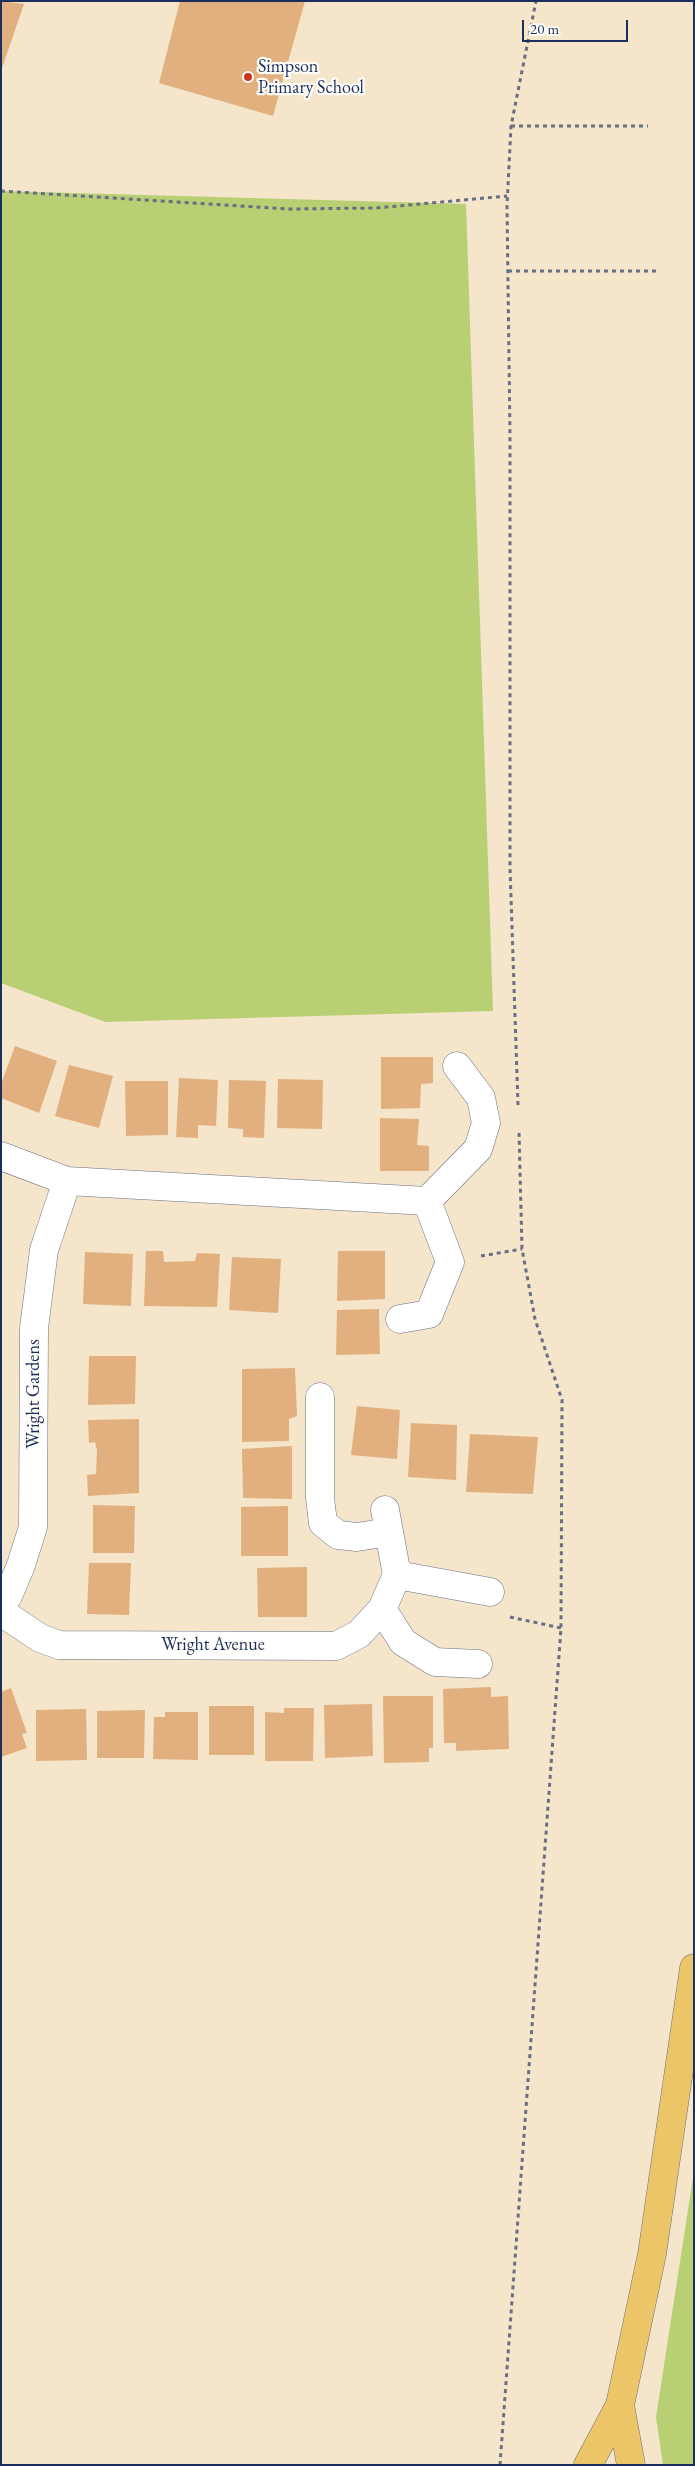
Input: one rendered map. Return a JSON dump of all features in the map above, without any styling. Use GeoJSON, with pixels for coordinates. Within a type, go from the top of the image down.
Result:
{"type":"FeatureCollection","features":[{"type":"Feature","properties":{"kind":"main road"},"geometry":{"type":"LineString","coordinates":[[588,2465],[620,2405],[652,2254],[694,1968]]}},
{"type":"Feature","properties":{"kind":"main road"},"geometry":{"type":"LineString","coordinates":[[620,2405],[631,2465]]}},
{"type":"Feature","properties":{"kind":"street"},"geometry":{"type":"LineString","coordinates":[[1,1156],[67,1180],[427,1201],[478,1149],[486,1123],[481,1098],[458,1066]]}},
{"type":"Feature","properties":{"kind":"street","name":"Wright Gardens"},"geometry":{"type":"LineString","coordinates":[[1,1604],[8,1596],[21,1565],[33,1527],[34,1328],[44,1250],[67,1180]]}},
{"type":"Feature","properties":{"kind":"street"},"geometry":{"type":"LineString","coordinates":[[400,1319],[429,1314],[450,1262],[427,1201]]}},
{"type":"Feature","properties":{"kind":"street"},"geometry":{"type":"LineString","coordinates":[[320,1397],[320,1498],[323,1523],[338,1534],[357,1537],[387,1521],[397,1575],[490,1592]]}},
{"type":"Feature","properties":{"kind":"street","name":"Wright Avenue"},"geometry":{"type":"LineString","coordinates":[[1,1612],[40,1638],[59,1645],[336,1646],[359,1634],[382,1609],[397,1575]]}},
{"type":"Feature","properties":{"kind":"street"},"geometry":{"type":"LineString","coordinates":[[382,1609],[403,1642],[435,1662],[478,1664]]}},
{"type":"Feature","properties":{"kind":"path"},"geometry":{"type":"LineString","coordinates":[[518,1112],[510,858],[510,444],[507,196],[511,126],[536,1]]}},
{"type":"Feature","properties":{"kind":"path"},"geometry":{"type":"LineString","coordinates":[[511,126],[648,126]]}},
{"type":"Feature","properties":{"kind":"path"},"geometry":{"type":"LineString","coordinates":[[1,191],[290,209],[376,208],[507,196]]}},
{"type":"Feature","properties":{"kind":"path"},"geometry":{"type":"LineString","coordinates":[[508,271],[658,271]]}},
{"type":"Feature","properties":{"kind":"path"},"geometry":{"type":"LineString","coordinates":[[500,2465],[561,1628],[562,1400],[535,1319],[522,1249],[518,1122]]}},
{"type":"Feature","properties":{"kind":"path"},"geometry":{"type":"LineString","coordinates":[[450,1262],[522,1249]]}},
{"type":"Feature","properties":{"kind":"path"},"geometry":{"type":"LineString","coordinates":[[490,1592],[490,1612],[561,1628]]}},
{"type":"Feature","properties":{"kind":"green space"},"geometry":{"type":"Polygon","coordinates":[[[1,191],[466,204],[493,1011],[105,1022],[1,983],[1,191]]]}},
{"type":"Feature","properties":{"kind":"green space"},"geometry":{"type":"Polygon","coordinates":[[[694,2171],[694,2465],[663,2465],[656,2417],[694,2171]]]}},
{"type":"Feature","properties":{"kind":"building"},"geometry":{"type":"Polygon","coordinates":[[[1,1],[24,4],[2,68],[1,68],[1,1]]]}},
{"type":"Feature","properties":{"kind":"building"},"geometry":{"type":"Polygon","coordinates":[[[180,1],[305,1],[273,116],[159,83],[180,1]]]}},
{"type":"Feature","properties":{"kind":"building"},"geometry":{"type":"Polygon","coordinates":[[[15,1046],[57,1061],[39,1113],[1,1098],[1,1084],[15,1046]]]}},
{"type":"Feature","properties":{"kind":"building"},"geometry":{"type":"Polygon","coordinates":[[[381,1057],[433,1057],[433,1083],[421,1084],[420,1108],[381,1109],[381,1057]]]}},
{"type":"Feature","properties":{"kind":"building"},"geometry":{"type":"Polygon","coordinates":[[[69,1065],[113,1076],[99,1128],[55,1116],[69,1065]]]}},
{"type":"Feature","properties":{"kind":"building"},"geometry":{"type":"Polygon","coordinates":[[[179,1078],[218,1080],[216,1126],[198,1125],[198,1138],[176,1137],[179,1078]]]}},
{"type":"Feature","properties":{"kind":"building"},"geometry":{"type":"Polygon","coordinates":[[[278,1079],[323,1080],[322,1129],[277,1128],[278,1079]]]}},
{"type":"Feature","properties":{"kind":"building"},"geometry":{"type":"Polygon","coordinates":[[[229,1080],[266,1081],[264,1138],[243,1137],[243,1129],[228,1128],[229,1080]]]}},
{"type":"Feature","properties":{"kind":"building"},"geometry":{"type":"Polygon","coordinates":[[[125,1081],[168,1081],[168,1135],[126,1136],[125,1081]]]}},
{"type":"Feature","properties":{"kind":"building"},"geometry":{"type":"Polygon","coordinates":[[[380,1118],[419,1119],[417,1145],[429,1146],[429,1171],[380,1171],[380,1118]]]}},
{"type":"Feature","properties":{"kind":"building"},"geometry":{"type":"Polygon","coordinates":[[[146,1251],[163,1251],[164,1262],[195,1261],[197,1253],[220,1254],[217,1307],[144,1306],[146,1251]]]}},
{"type":"Feature","properties":{"kind":"building"},"geometry":{"type":"Polygon","coordinates":[[[338,1251],[385,1251],[385,1299],[337,1301],[338,1251]]]}},
{"type":"Feature","properties":{"kind":"building"},"geometry":{"type":"Polygon","coordinates":[[[85,1252],[133,1254],[131,1306],[83,1304],[85,1252]]]}},
{"type":"Feature","properties":{"kind":"building"},"geometry":{"type":"Polygon","coordinates":[[[232,1257],[281,1259],[278,1313],[229,1310],[232,1257]]]}},
{"type":"Feature","properties":{"kind":"building"},"geometry":{"type":"Polygon","coordinates":[[[379,1309],[380,1354],[336,1355],[337,1310],[379,1309]]]}},
{"type":"Feature","properties":{"kind":"building"},"geometry":{"type":"Polygon","coordinates":[[[89,1356],[136,1356],[135,1404],[88,1405],[89,1356]]]}},
{"type":"Feature","properties":{"kind":"building"},"geometry":{"type":"Polygon","coordinates":[[[295,1368],[297,1416],[289,1419],[289,1441],[242,1442],[242,1369],[295,1368]]]}},
{"type":"Feature","properties":{"kind":"building"},"geometry":{"type":"Polygon","coordinates":[[[357,1406],[400,1410],[397,1459],[351,1455],[357,1406]]]}},
{"type":"Feature","properties":{"kind":"building"},"geometry":{"type":"Polygon","coordinates":[[[139,1419],[139,1493],[88,1496],[87,1475],[96,1474],[97,1450],[95,1442],[89,1443],[88,1420],[139,1419]]]}},
{"type":"Feature","properties":{"kind":"building"},"geometry":{"type":"Polygon","coordinates":[[[411,1423],[457,1425],[456,1480],[408,1477],[411,1423]]]}},
{"type":"Feature","properties":{"kind":"building"},"geometry":{"type":"Polygon","coordinates":[[[470,1434],[538,1437],[533,1494],[466,1492],[470,1434]]]}},
{"type":"Feature","properties":{"kind":"building"},"geometry":{"type":"Polygon","coordinates":[[[292,1446],[292,1499],[243,1498],[242,1449],[292,1446]]]}},
{"type":"Feature","properties":{"kind":"building"},"geometry":{"type":"Polygon","coordinates":[[[93,1505],[135,1506],[134,1553],[93,1553],[93,1505]]]}},
{"type":"Feature","properties":{"kind":"building"},"geometry":{"type":"Polygon","coordinates":[[[288,1506],[288,1556],[241,1556],[241,1507],[288,1506]]]}},
{"type":"Feature","properties":{"kind":"building"},"geometry":{"type":"Polygon","coordinates":[[[89,1563],[131,1563],[129,1615],[87,1614],[89,1563]]]}},
{"type":"Feature","properties":{"kind":"building"},"geometry":{"type":"Polygon","coordinates":[[[307,1567],[307,1617],[258,1617],[257,1568],[307,1567]]]}},
{"type":"Feature","properties":{"kind":"building"},"geometry":{"type":"Polygon","coordinates":[[[491,1687],[491,1697],[508,1696],[509,1749],[456,1751],[456,1743],[444,1743],[443,1689],[491,1687]]]}},
{"type":"Feature","properties":{"kind":"building"},"geometry":{"type":"Polygon","coordinates":[[[11,1688],[27,1733],[22,1734],[27,1748],[1,1757],[1,1692],[11,1688]]]}},
{"type":"Feature","properties":{"kind":"building"},"geometry":{"type":"Polygon","coordinates":[[[383,1696],[433,1696],[433,1748],[429,1748],[429,1762],[384,1763],[383,1696]]]}},
{"type":"Feature","properties":{"kind":"building"},"geometry":{"type":"Polygon","coordinates":[[[372,1704],[373,1756],[325,1758],[324,1705],[372,1704]]]}},
{"type":"Feature","properties":{"kind":"building"},"geometry":{"type":"Polygon","coordinates":[[[209,1706],[254,1706],[254,1755],[209,1755],[209,1706]]]}},
{"type":"Feature","properties":{"kind":"building"},"geometry":{"type":"Polygon","coordinates":[[[284,1708],[314,1708],[313,1761],[265,1761],[265,1712],[284,1713],[284,1708]]]}},
{"type":"Feature","properties":{"kind":"building"},"geometry":{"type":"Polygon","coordinates":[[[86,1709],[87,1760],[36,1761],[36,1710],[86,1709]]]}},
{"type":"Feature","properties":{"kind":"building"},"geometry":{"type":"Polygon","coordinates":[[[145,1710],[144,1758],[97,1758],[97,1711],[145,1710]]]}},
{"type":"Feature","properties":{"kind":"building"},"geometry":{"type":"Polygon","coordinates":[[[165,1712],[198,1712],[198,1760],[153,1759],[154,1717],[165,1717],[165,1712]]]}},
{"type":"Feature","properties":{"kind":"place","name":"Simpson Primary School"},"geometry":{"type":"Point","coordinates":[248,77]}}]}
